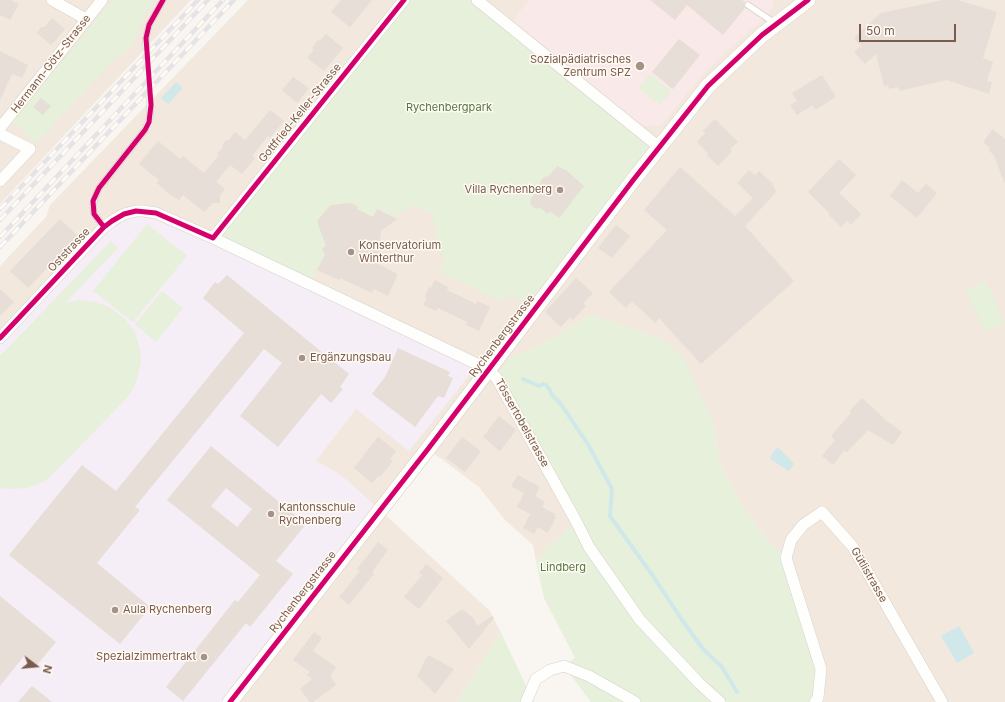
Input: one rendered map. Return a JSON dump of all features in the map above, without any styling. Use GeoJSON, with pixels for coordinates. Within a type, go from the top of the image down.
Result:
{"type":"FeatureCollection","features":[{"type":"Feature","properties":{"kind":"street"},"geometry":{"type":"LineString","coordinates":[[52,0],[86,19]]}},
{"type":"Feature","properties":{"kind":"street","name":"Hermann-Götz-Strasse"},"geometry":{"type":"LineString","coordinates":[[0,128],[102,0]]}},
{"type":"Feature","properties":{"kind":"street","name":"Gottfried-Keller-Strasse"},"geometry":{"type":"LineString","coordinates":[[213,238],[404,0]]}},
{"type":"Feature","properties":{"kind":"street"},"geometry":{"type":"LineString","coordinates":[[477,0],[659,147]]}},
{"type":"Feature","properties":{"kind":"street","name":"Rychenbergstrasse"},"geometry":{"type":"LineString","coordinates":[[230,702],[423,455],[659,147],[708,86],[798,3]]}},
{"type":"Feature","properties":{"kind":"street"},"geometry":{"type":"LineString","coordinates":[[0,134],[30,149],[0,181]]}},
{"type":"Feature","properties":{"kind":"street","name":"Oststrasse"},"geometry":{"type":"LineString","coordinates":[[0,338],[104,227],[124,214],[136,211],[156,213],[213,238]]}},
{"type":"Feature","properties":{"kind":"street","name":"Tössertobelstrasse"},"geometry":{"type":"LineString","coordinates":[[213,238],[488,370],[496,377],[593,554],[640,620],[700,684],[720,702]]}},
{"type":"Feature","properties":{"kind":"street","name":"Gütlistrasse"},"geometry":{"type":"LineString","coordinates":[[815,702],[818,698],[821,669],[786,558],[791,540],[803,525],[822,512],[854,547],[942,702]]}},
{"type":"Feature","properties":{"kind":"street"},"geometry":{"type":"LineString","coordinates":[[526,702],[536,679],[550,670],[564,666],[589,676],[635,702]]}},
{"type":"Feature","properties":{"kind":"lane"},"geometry":{"type":"LineString","coordinates":[[146,46],[146,38],[150,25],[163,0]]}},
{"type":"Feature","properties":{"kind":"lane"},"geometry":{"type":"LineString","coordinates":[[748,5],[776,24]]}},
{"type":"Feature","properties":{"kind":"lane"},"geometry":{"type":"LineString","coordinates":[[104,227],[94,214],[94,197],[99,188],[145,130],[150,117],[150,97]]}},
{"type":"Feature","properties":{"kind":"shaded area"},"geometry":{"type":"Polygon","coordinates":[[[0,0],[191,0],[0,204],[0,0]]]}},
{"type":"Feature","properties":{"kind":"shaded area"},"geometry":{"type":"Polygon","coordinates":[[[248,0],[1005,0],[1005,702],[815,702],[786,558],[763,535],[741,504],[720,464],[713,421],[589,316],[539,346],[507,359],[576,521],[536,561],[533,545],[505,520],[479,487],[428,449],[380,510],[490,611],[501,633],[457,702],[0,702],[0,266],[46,217],[50,205],[248,0]]]}},
{"type":"Feature","properties":{"kind":"shaded area","name":"Sozialpädiatrisches Zentrum SPZ"},"geometry":{"type":"Polygon","coordinates":[[[529,0],[773,0],[773,2],[772,8],[767,16],[702,75],[662,125],[646,126],[635,121],[513,20],[529,0]]]}},
{"type":"Feature","properties":{"kind":"shaded area"},"geometry":{"type":"Polygon","coordinates":[[[144,211],[475,368],[409,451],[356,409],[316,461],[347,480],[380,510],[230,702],[0,702],[0,338],[104,227],[144,211]]]}},
{"type":"Feature","properties":{"kind":"green space"},"geometry":{"type":"Polygon","coordinates":[[[112,0],[153,0],[131,47],[112,62],[35,144],[13,121],[112,0]]]}},
{"type":"Feature","properties":{"kind":"green space","name":"Rychenbergpark"},"geometry":{"type":"Polygon","coordinates":[[[404,0],[477,0],[659,147],[536,307],[510,295],[509,298],[501,301],[440,272],[445,256],[426,242],[426,240],[438,239],[432,214],[415,205],[399,213],[397,219],[378,209],[373,217],[357,209],[358,207],[351,203],[329,207],[319,219],[326,246],[322,249],[325,257],[316,270],[310,284],[213,238],[404,0]]]}},
{"type":"Feature","properties":{"kind":"green space"},"geometry":{"type":"Polygon","coordinates":[[[650,74],[671,91],[660,105],[638,88],[650,74]]]}},
{"type":"Feature","properties":{"kind":"green space"},"geometry":{"type":"Polygon","coordinates":[[[147,224],[187,256],[133,322],[93,291],[147,224]]]}},
{"type":"Feature","properties":{"kind":"green space"},"geometry":{"type":"Polygon","coordinates":[[[111,241],[118,248],[65,303],[80,300],[96,302],[111,308],[125,319],[135,332],[140,350],[141,362],[132,391],[51,476],[43,482],[27,488],[0,488],[0,356],[111,241]]]}},
{"type":"Feature","properties":{"kind":"green space"},"geometry":{"type":"Polygon","coordinates":[[[986,281],[1005,323],[985,332],[966,290],[986,281]]]}},
{"type":"Feature","properties":{"kind":"green space"},"geometry":{"type":"Polygon","coordinates":[[[162,291],[183,308],[156,342],[135,324],[162,291]]]}},
{"type":"Feature","properties":{"kind":"green space","name":"Lindberg"},"geometry":{"type":"Polygon","coordinates":[[[589,316],[599,317],[665,340],[684,359],[713,421],[720,464],[741,504],[763,535],[786,558],[821,669],[815,702],[591,702],[564,666],[575,658],[544,598],[536,561],[576,520],[496,377],[507,359],[539,346],[589,316]]]}},
{"type":"Feature","properties":{"kind":"green space"},"geometry":{"type":"Polygon","coordinates":[[[501,633],[534,702],[457,702],[501,633]]]}},
{"type":"Feature","properties":{"kind":"water"},"geometry":{"type":"Polygon","coordinates":[[[176,82],[183,88],[168,104],[161,98],[176,82]]]}},
{"type":"Feature","properties":{"kind":"water"},"geometry":{"type":"Polygon","coordinates":[[[778,447],[794,464],[789,471],[770,459],[773,452],[778,447]]]}},
{"type":"Feature","properties":{"kind":"water"},"geometry":{"type":"Polygon","coordinates":[[[959,626],[974,653],[957,663],[941,636],[959,626]]]}},
{"type":"Feature","properties":{"kind":"building"},"geometry":{"type":"Polygon","coordinates":[[[0,0],[11,0],[19,4],[10,20],[0,15],[0,0]]]}},
{"type":"Feature","properties":{"kind":"building"},"geometry":{"type":"Polygon","coordinates":[[[341,0],[372,0],[350,27],[331,12],[341,0]]]}},
{"type":"Feature","properties":{"kind":"building"},"geometry":{"type":"Polygon","coordinates":[[[650,0],[742,0],[745,2],[745,8],[723,35],[687,5],[675,20],[650,0]]]}},
{"type":"Feature","properties":{"kind":"building"},"geometry":{"type":"Polygon","coordinates":[[[943,0],[958,0],[997,12],[983,58],[993,62],[987,81],[992,82],[989,94],[947,80],[899,91],[898,87],[889,89],[888,85],[884,86],[876,54],[865,64],[854,52],[861,46],[854,38],[881,13],[943,0]]]}},
{"type":"Feature","properties":{"kind":"building"},"geometry":{"type":"Polygon","coordinates":[[[52,18],[65,29],[51,45],[37,33],[41,27],[45,27],[52,18]]]}},
{"type":"Feature","properties":{"kind":"building"},"geometry":{"type":"Polygon","coordinates":[[[326,34],[343,48],[324,71],[307,58],[314,50],[312,48],[318,40],[320,41],[326,34]]]}},
{"type":"Feature","properties":{"kind":"building"},"geometry":{"type":"Polygon","coordinates":[[[679,39],[700,55],[673,89],[652,72],[679,39]]]}},
{"type":"Feature","properties":{"kind":"building"},"geometry":{"type":"Polygon","coordinates":[[[0,51],[28,65],[22,78],[12,74],[0,100],[0,51]]]}},
{"type":"Feature","properties":{"kind":"building"},"geometry":{"type":"Polygon","coordinates":[[[822,75],[836,97],[815,110],[813,105],[797,115],[790,105],[797,101],[792,93],[822,75]]]}},
{"type":"Feature","properties":{"kind":"building"},"geometry":{"type":"Polygon","coordinates":[[[293,77],[309,88],[297,103],[282,90],[293,77]]]}},
{"type":"Feature","properties":{"kind":"building"},"geometry":{"type":"Polygon","coordinates":[[[41,98],[51,106],[43,115],[33,107],[41,98]]]}},
{"type":"Feature","properties":{"kind":"building"},"geometry":{"type":"Polygon","coordinates":[[[270,110],[284,121],[270,138],[268,136],[252,156],[255,158],[242,174],[230,165],[216,182],[225,189],[220,195],[220,203],[213,203],[204,212],[183,195],[179,200],[168,193],[157,183],[159,180],[139,164],[158,141],[180,159],[183,156],[204,173],[219,155],[217,154],[223,147],[226,140],[229,140],[235,132],[245,140],[270,110]]]}},
{"type":"Feature","properties":{"kind":"building"},"geometry":{"type":"Polygon","coordinates":[[[715,119],[738,142],[730,149],[732,151],[718,166],[697,142],[705,133],[703,131],[715,119]]]}},
{"type":"Feature","properties":{"kind":"building"},"geometry":{"type":"Polygon","coordinates":[[[993,129],[1005,139],[1005,182],[994,155],[988,150],[990,148],[983,142],[993,129]]]}},
{"type":"Feature","properties":{"kind":"building"},"geometry":{"type":"Polygon","coordinates":[[[839,159],[856,175],[839,193],[861,214],[851,225],[847,221],[841,227],[808,192],[839,159]]]}},
{"type":"Feature","properties":{"kind":"building","name":"Villa Rychenberg"},"geometry":{"type":"Polygon","coordinates":[[[557,166],[567,171],[584,186],[559,218],[550,211],[548,214],[540,208],[536,209],[531,205],[530,200],[541,187],[540,182],[544,177],[549,176],[557,166]]]}},
{"type":"Feature","properties":{"kind":"building"},"geometry":{"type":"Polygon","coordinates":[[[680,167],[735,216],[753,198],[737,183],[749,170],[755,175],[759,171],[772,183],[776,192],[745,226],[794,281],[701,364],[659,318],[655,323],[632,301],[626,308],[609,292],[667,230],[644,210],[680,167]]]}},
{"type":"Feature","properties":{"kind":"building"},"geometry":{"type":"Polygon","coordinates":[[[902,180],[918,193],[926,184],[937,193],[917,218],[890,196],[902,180]]]}},
{"type":"Feature","properties":{"kind":"building","name":"Konservatorium Winterthur"},"geometry":{"type":"Polygon","coordinates":[[[351,203],[358,207],[357,209],[373,217],[377,209],[397,219],[381,231],[378,264],[398,274],[388,296],[374,289],[372,293],[340,278],[339,280],[317,270],[325,254],[322,249],[326,246],[317,221],[331,205],[351,203]]]}},
{"type":"Feature","properties":{"kind":"building"},"geometry":{"type":"Polygon","coordinates":[[[60,219],[78,236],[28,288],[10,271],[60,219]]]}},
{"type":"Feature","properties":{"kind":"building"},"geometry":{"type":"Polygon","coordinates":[[[616,225],[630,236],[612,258],[598,248],[616,225]]]}},
{"type":"Feature","properties":{"kind":"building"},"geometry":{"type":"Polygon","coordinates":[[[227,275],[349,374],[340,387],[343,389],[331,403],[321,394],[278,447],[240,416],[282,363],[264,349],[135,507],[140,510],[97,563],[150,607],[120,644],[9,555],[82,465],[116,491],[244,333],[203,298],[215,282],[218,284],[227,275]]]}},
{"type":"Feature","properties":{"kind":"building"},"geometry":{"type":"Polygon","coordinates":[[[576,278],[593,293],[583,303],[586,306],[573,320],[570,317],[561,327],[545,312],[576,278]]]}},
{"type":"Feature","properties":{"kind":"building"},"geometry":{"type":"Polygon","coordinates":[[[435,280],[448,287],[447,290],[476,304],[477,301],[490,307],[479,331],[466,325],[467,322],[438,308],[436,311],[423,305],[427,298],[425,297],[429,287],[431,288],[435,280]]]}},
{"type":"Feature","properties":{"kind":"building"},"geometry":{"type":"Polygon","coordinates":[[[0,289],[14,302],[0,316],[0,289]]]}},
{"type":"Feature","properties":{"kind":"building"},"geometry":{"type":"Polygon","coordinates":[[[398,348],[450,372],[448,376],[453,378],[444,398],[438,396],[415,427],[372,394],[385,377],[398,348]]]}},
{"type":"Feature","properties":{"kind":"building"},"geometry":{"type":"Polygon","coordinates":[[[862,398],[888,422],[902,432],[893,445],[868,430],[847,452],[844,450],[833,465],[822,456],[835,440],[831,436],[851,413],[849,412],[862,398]]]}},
{"type":"Feature","properties":{"kind":"building"},"geometry":{"type":"Polygon","coordinates":[[[499,416],[516,430],[500,451],[483,437],[499,416]]]}},
{"type":"Feature","properties":{"kind":"building"},"geometry":{"type":"Polygon","coordinates":[[[378,437],[396,451],[390,459],[393,461],[380,477],[378,476],[372,483],[354,468],[378,437]]]}},
{"type":"Feature","properties":{"kind":"building"},"geometry":{"type":"Polygon","coordinates":[[[462,437],[481,451],[465,472],[446,458],[462,437]]]}},
{"type":"Feature","properties":{"kind":"building","name":"Kantonsschule Rychenberg"},"geometry":{"type":"Polygon","coordinates":[[[211,446],[306,524],[276,561],[293,574],[250,627],[246,623],[183,701],[166,687],[235,600],[238,602],[260,575],[167,500],[211,446]],[[226,488],[211,506],[237,527],[252,509],[226,488]]]}},
{"type":"Feature","properties":{"kind":"building"},"geometry":{"type":"Polygon","coordinates":[[[518,475],[540,487],[535,496],[545,502],[542,507],[555,514],[554,516],[556,517],[548,533],[538,527],[534,534],[523,528],[530,514],[517,507],[524,493],[511,486],[518,475]]]}},
{"type":"Feature","properties":{"kind":"building"},"geometry":{"type":"Polygon","coordinates":[[[378,542],[388,550],[372,572],[374,574],[349,605],[339,597],[360,571],[357,569],[378,542]]]}},
{"type":"Feature","properties":{"kind":"building"},"geometry":{"type":"Polygon","coordinates":[[[426,564],[443,578],[419,609],[404,597],[422,575],[419,573],[426,564]]]}},
{"type":"Feature","properties":{"kind":"building"},"geometry":{"type":"Polygon","coordinates":[[[0,596],[56,642],[36,666],[24,656],[0,686],[0,596]]]}},
{"type":"Feature","properties":{"kind":"building"},"geometry":{"type":"Polygon","coordinates":[[[462,609],[474,619],[477,626],[492,616],[494,618],[469,649],[446,621],[462,609]]]}},
{"type":"Feature","properties":{"kind":"building"},"geometry":{"type":"Polygon","coordinates":[[[314,632],[322,638],[313,651],[336,667],[330,676],[336,685],[313,702],[310,702],[300,689],[312,679],[307,675],[310,672],[293,660],[314,632]]]}},
{"type":"Feature","properties":{"kind":"building"},"geometry":{"type":"Polygon","coordinates":[[[428,655],[454,669],[435,694],[417,676],[428,655]]]}},
{"type":"Feature","properties":{"kind":"building"},"geometry":{"type":"Polygon","coordinates":[[[32,686],[41,693],[52,702],[18,702],[32,686]]]}},
{"type":"Feature","properties":{"kind":"waterway"},"geometry":{"type":"LineString","coordinates":[[523,379],[539,386],[543,384],[546,385],[551,394],[561,404],[589,446],[612,489],[610,516],[653,576],[682,620],[703,649],[722,667],[737,692]]}},
{"type":"Feature","properties":{"kind":"railway"},"geometry":{"type":"LineString","coordinates":[[0,209],[198,0]]}},
{"type":"Feature","properties":{"kind":"railway"},"geometry":{"type":"LineString","coordinates":[[0,220],[208,0]]}},
{"type":"Feature","properties":{"kind":"railway"},"geometry":{"type":"LineString","coordinates":[[0,237],[223,0]]}},
{"type":"Feature","properties":{"kind":"railway"},"geometry":{"type":"LineString","coordinates":[[0,247],[234,0]]}},
{"type":"Feature","properties":{"kind":"cycle path"},"geometry":{"type":"LineString","coordinates":[[104,227],[94,214],[93,201],[99,188],[145,130],[149,122],[151,105],[146,38],[149,25],[163,0]]}},
{"type":"Feature","properties":{"kind":"cycle path"},"geometry":{"type":"LineString","coordinates":[[0,338],[104,227],[124,214],[136,211],[156,213],[213,238],[404,0]]}},
{"type":"Feature","properties":{"kind":"cycle path"},"geometry":{"type":"LineString","coordinates":[[230,702],[428,449],[634,179],[708,86],[762,35],[808,0]]}},
{"type":"Feature","properties":{"kind":"place","name":"Sozialpädiatrisches Zentrum SPZ"},"geometry":{"type":"Point","coordinates":[640,66]}},
{"type":"Feature","properties":{"kind":"place","name":"Villa Rychenberg"},"geometry":{"type":"Point","coordinates":[560,190]}},
{"type":"Feature","properties":{"kind":"place","name":"Konservatorium Winterthur"},"geometry":{"type":"Point","coordinates":[351,252]}},
{"type":"Feature","properties":{"kind":"place","name":"Ergänzungsbau"},"geometry":{"type":"Point","coordinates":[302,358]}},
{"type":"Feature","properties":{"kind":"place","name":"Kantonsschule Rychenberg"},"geometry":{"type":"Point","coordinates":[271,514]}},
{"type":"Feature","properties":{"kind":"place","name":"Aula Rychenberg"},"geometry":{"type":"Point","coordinates":[115,610]}},
{"type":"Feature","properties":{"kind":"place","name":"Spezialzimmertrakt"},"geometry":{"type":"Point","coordinates":[204,657]}}]}
